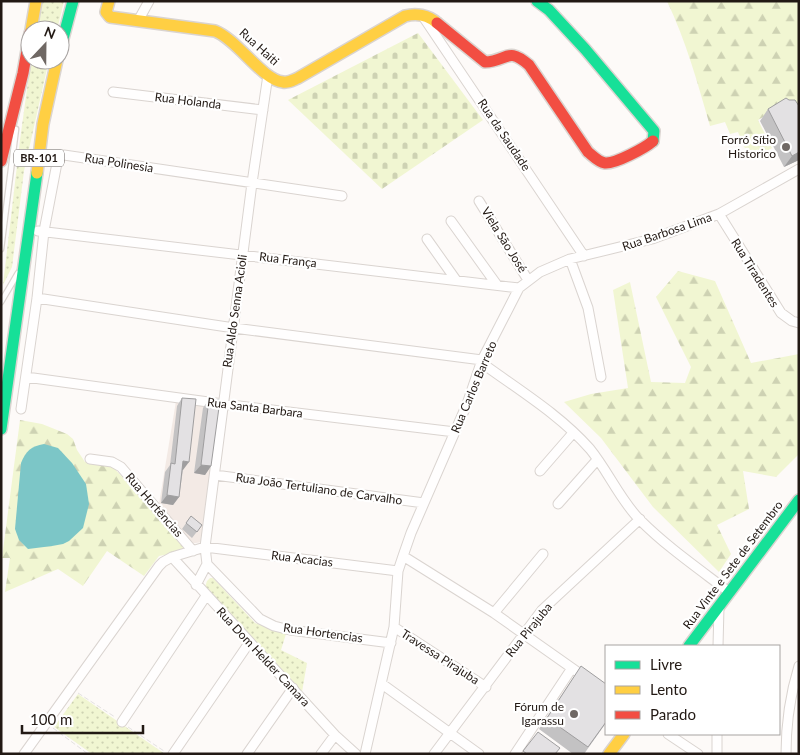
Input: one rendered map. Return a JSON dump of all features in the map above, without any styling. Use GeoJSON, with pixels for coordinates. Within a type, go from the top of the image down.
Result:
{"type":"FeatureCollection","features":[{"type":"Feature","properties":{"kind":"main road","name":"BR-101"},"geometry":{"type":"LineString","coordinates":[[32,20],[36,1]]}},
{"type":"Feature","properties":{"kind":"main road"},"geometry":{"type":"LineString","coordinates":[[69,20],[74,1]]}},
{"type":"Feature","properties":{"kind":"main road","name":"Rua Haiti"},"geometry":{"type":"LineString","coordinates":[[109,1],[106,12],[110,17],[204,29],[225,35],[268,76],[282,82],[289,82],[401,18],[410,14],[422,14]]}},
{"type":"Feature","properties":{"kind":"main road"},"geometry":{"type":"LineString","coordinates":[[422,14],[433,19],[485,62],[489,63],[507,54],[522,58],[529,65],[588,152],[597,160],[603,162],[614,161],[651,143],[654,139],[654,131],[586,49],[549,10],[537,1]]}},
{"type":"Feature","properties":{"kind":"main road","name":"BR-101"},"geometry":{"type":"LineString","coordinates":[[1,162],[24,70]]}},
{"type":"Feature","properties":{"kind":"main road","name":"BR-101"},"geometry":{"type":"LineString","coordinates":[[1,429],[44,124],[55,70]]}},
{"type":"Feature","properties":{"kind":"main road","name":"Rua Vinte e Sete de Setembro"},"geometry":{"type":"LineString","coordinates":[[690,645],[799,500]]}},
{"type":"Feature","properties":{"kind":"main road"},"geometry":{"type":"LineString","coordinates":[[609,754],[623,735]]}},
{"type":"Feature","properties":{"kind":"street"},"geometry":{"type":"LineString","coordinates":[[138,21],[149,1]]}},
{"type":"Feature","properties":{"kind":"street","name":"Rua da Saudade"},"geometry":{"type":"LineString","coordinates":[[422,14],[584,256]]}},
{"type":"Feature","properties":{"kind":"street","name":"Rua Aldo Senna Acioli"},"geometry":{"type":"LineString","coordinates":[[205,547],[252,184],[268,76]]}},
{"type":"Feature","properties":{"kind":"street","name":"Rua Holanda"},"geometry":{"type":"LineString","coordinates":[[113,92],[263,110]]}},
{"type":"Feature","properties":{"kind":"street","name":"Rua Polinesia"},"geometry":{"type":"LineString","coordinates":[[21,409],[37,298],[44,231],[56,163],[61,156],[342,196]]}},
{"type":"Feature","properties":{"kind":"street","name":"Rua Barbosa Lima"},"geometry":{"type":"LineString","coordinates":[[584,256],[652,239],[719,214],[799,169]]}},
{"type":"Feature","properties":{"kind":"street","name":"Viela São José"},"geometry":{"type":"LineString","coordinates":[[479,201],[528,280]]}},
{"type":"Feature","properties":{"kind":"street","name":"Rua Tiradentes"},"geometry":{"type":"LineString","coordinates":[[719,214],[781,314],[792,322],[799,323]]}},
{"type":"Feature","properties":{"kind":"street"},"geometry":{"type":"LineString","coordinates":[[451,221],[497,285]]}},
{"type":"Feature","properties":{"kind":"street","name":"Rua França"},"geometry":{"type":"LineString","coordinates":[[30,230],[519,288]]}},
{"type":"Feature","properties":{"kind":"street"},"geometry":{"type":"LineString","coordinates":[[427,239],[456,280]]}},
{"type":"Feature","properties":{"kind":"street","name":"Rua Carlos Barreto"},"geometry":{"type":"LineString","coordinates":[[365,754],[394,627],[398,571],[424,503],[455,432],[482,360],[519,288],[540,272],[570,259],[584,256]]}},
{"type":"Feature","properties":{"kind":"street"},"geometry":{"type":"LineString","coordinates":[[570,259],[588,308],[601,377]]}},
{"type":"Feature","properties":{"kind":"street"},"geometry":{"type":"LineString","coordinates":[[37,298],[234,328],[482,360],[486,366],[548,410],[574,433],[590,450],[640,520],[672,548],[729,592]]}},
{"type":"Feature","properties":{"kind":"street","name":"Rua Santa Barbara"},"geometry":{"type":"LineString","coordinates":[[26,377],[223,404],[455,432]]}},
{"type":"Feature","properties":{"kind":"street"},"geometry":{"type":"LineString","coordinates":[[540,471],[574,433]]}},
{"type":"Feature","properties":{"kind":"street","name":"Rua Hortências"},"geometry":{"type":"LineString","coordinates":[[90,459],[112,462],[122,467],[193,550]]}},
{"type":"Feature","properties":{"kind":"street"},"geometry":{"type":"LineString","coordinates":[[558,504],[597,460]]}},
{"type":"Feature","properties":{"kind":"street","name":"Rua João Tertuliano de Carvalho"},"geometry":{"type":"LineString","coordinates":[[215,475],[424,503]]}},
{"type":"Feature","properties":{"kind":"street","name":"Rua Pirajuba"},"geometry":{"type":"LineString","coordinates":[[434,754],[486,687],[522,634],[542,610],[640,520]]}},
{"type":"Feature","properties":{"kind":"street"},"geometry":{"type":"LineString","coordinates":[[24,754],[163,562],[172,557],[205,547],[207,564],[196,585]]}},
{"type":"Feature","properties":{"kind":"street","name":"Rua Acacias"},"geometry":{"type":"LineString","coordinates":[[205,547],[398,571]]}},
{"type":"Feature","properties":{"kind":"street"},"geometry":{"type":"LineString","coordinates":[[494,613],[543,554]]}},
{"type":"Feature","properties":{"kind":"street"},"geometry":{"type":"LineString","coordinates":[[403,556],[494,613],[592,682]]}},
{"type":"Feature","properties":{"kind":"street","name":"Rua Dom Helder Camara"},"geometry":{"type":"LineString","coordinates":[[172,557],[249,643],[335,735],[356,754]]}},
{"type":"Feature","properties":{"kind":"street","name":"Rua Hortencias"},"geometry":{"type":"LineString","coordinates":[[207,564],[260,619],[274,626],[290,630],[391,643]]}},
{"type":"Feature","properties":{"kind":"street"},"geometry":{"type":"LineString","coordinates":[[122,722],[206,596]]}},
{"type":"Feature","properties":{"kind":"street"},"geometry":{"type":"LineString","coordinates":[[718,645],[719,607]]}},
{"type":"Feature","properties":{"kind":"street","name":"Travessa Pirajuba"},"geometry":{"type":"LineString","coordinates":[[394,627],[486,687]]}},
{"type":"Feature","properties":{"kind":"street"},"geometry":{"type":"LineString","coordinates":[[173,754],[249,643]]}},
{"type":"Feature","properties":{"kind":"street"},"geometry":{"type":"LineString","coordinates":[[786,754],[790,700],[799,666]]}},
{"type":"Feature","properties":{"kind":"street"},"geometry":{"type":"LineString","coordinates":[[515,754],[572,668]]}},
{"type":"Feature","properties":{"kind":"street"},"geometry":{"type":"LineString","coordinates":[[382,684],[479,754]]}},
{"type":"Feature","properties":{"kind":"street"},"geometry":{"type":"LineString","coordinates":[[248,754],[293,688]]}},
{"type":"Feature","properties":{"kind":"street"},"geometry":{"type":"LineString","coordinates":[[321,754],[335,735]]}},
{"type":"Feature","properties":{"kind":"street"},"geometry":{"type":"LineString","coordinates":[[670,735],[698,754]]}},
{"type":"Feature","properties":{"kind":"street"},"geometry":{"type":"LineString","coordinates":[[716,754],[717,735]]}},
{"type":"Feature","properties":{"kind":"lane"},"geometry":{"type":"LineString","coordinates":[[1,249],[23,73]]}},
{"type":"Feature","properties":{"kind":"lane"},"geometry":{"type":"LineString","coordinates":[[1,302],[26,257]]}},
{"type":"Feature","properties":{"kind":"path"},"geometry":{"type":"LineString","coordinates":[[47,723],[88,754]]}},
{"type":"Feature","properties":{"kind":"shaded area"},"geometry":{"type":"Polygon","coordinates":[[[176,401],[219,405],[202,542],[190,544],[159,504],[176,401]]]}},
{"type":"Feature","properties":{"kind":"green space"},"geometry":{"type":"Polygon","coordinates":[[[39,1],[64,1],[59,20],[36,20],[39,1]]]}},
{"type":"Feature","properties":{"kind":"green space"},"geometry":{"type":"Polygon","coordinates":[[[667,1],[799,1],[799,130],[777,109],[758,120],[772,148],[763,153],[759,150],[752,153],[744,147],[738,132],[730,134],[725,122],[710,126],[686,47],[667,1]]]}},
{"type":"Feature","properties":{"kind":"green space"},"geometry":{"type":"Polygon","coordinates":[[[418,33],[483,120],[382,189],[288,100],[418,33]]]}},
{"type":"Feature","properties":{"kind":"green space"},"geometry":{"type":"Polygon","coordinates":[[[30,70],[47,70],[24,171],[12,267],[3,285],[30,70]]]}},
{"type":"Feature","properties":{"kind":"green space"},"geometry":{"type":"Polygon","coordinates":[[[678,271],[715,281],[751,363],[799,354],[799,454],[776,477],[743,471],[749,509],[717,525],[731,554],[719,572],[653,507],[601,438],[564,402],[591,394],[628,388],[613,290],[630,282],[651,382],[685,383],[691,367],[656,297],[678,271]]]}},
{"type":"Feature","properties":{"kind":"green space"},"geometry":{"type":"Polygon","coordinates":[[[20,420],[42,424],[67,434],[73,439],[77,450],[85,462],[103,462],[112,466],[187,546],[184,551],[159,556],[144,576],[107,551],[83,586],[58,569],[5,592],[10,558],[2,558],[20,420]]]}},
{"type":"Feature","properties":{"kind":"green space"},"geometry":{"type":"Polygon","coordinates":[[[210,578],[213,578],[255,623],[286,634],[281,650],[307,663],[302,692],[205,587],[210,578]]]}},
{"type":"Feature","properties":{"kind":"green space"},"geometry":{"type":"Polygon","coordinates":[[[78,694],[165,754],[92,754],[54,727],[78,694]]]}},
{"type":"Feature","properties":{"kind":"water"},"geometry":{"type":"Polygon","coordinates":[[[44,444],[58,448],[72,463],[86,484],[89,504],[83,528],[69,541],[63,544],[28,549],[19,540],[15,529],[21,463],[30,450],[44,444]]]}},
{"type":"Feature","properties":{"kind":"building"},"geometry":{"type":"Polygon","coordinates":[[[786,98],[795,100],[799,106],[799,152],[792,156],[768,109],[786,98]]]}},
{"type":"Feature","properties":{"kind":"building"},"geometry":{"type":"Polygon","coordinates":[[[182,398],[196,399],[189,462],[183,461],[179,497],[167,495],[171,463],[175,464],[182,398]]]}},
{"type":"Feature","properties":{"kind":"building"},"geometry":{"type":"Polygon","coordinates":[[[209,399],[220,400],[211,466],[201,465],[209,399]]]}},
{"type":"Feature","properties":{"kind":"building"},"geometry":{"type":"Polygon","coordinates":[[[191,516],[202,525],[197,532],[186,523],[191,516]]]}},
{"type":"Feature","properties":{"kind":"building","name":"Fórum de Igarassu"},"geometry":{"type":"Polygon","coordinates":[[[581,666],[605,683],[605,723],[588,747],[547,718],[581,666]]]}},
{"type":"Feature","properties":{"kind":"building"},"geometry":{"type":"Polygon","coordinates":[[[538,732],[560,748],[555,754],[527,754],[523,751],[538,732]]]}},
{"type":"Feature","properties":{"kind":"traffic: fast"},"geometry":{"type":"LineString","coordinates":[[68,20],[73,1]]}},
{"type":"Feature","properties":{"kind":"traffic: fast"},"geometry":{"type":"LineString","coordinates":[[537,1],[549,10],[585,49],[654,131],[653,141]]}},
{"type":"Feature","properties":{"kind":"traffic: fast"},"geometry":{"type":"LineString","coordinates":[[1,429],[37,173]]}},
{"type":"Feature","properties":{"kind":"traffic: fast"},"geometry":{"type":"LineString","coordinates":[[690,645],[799,500]]}},
{"type":"Feature","properties":{"kind":"traffic: slow"},"geometry":{"type":"LineString","coordinates":[[33,20],[36,1]]}},
{"type":"Feature","properties":{"kind":"traffic: slow"},"geometry":{"type":"LineString","coordinates":[[109,1],[106,12],[110,17],[215,31],[232,42],[258,67],[275,80],[285,82],[298,78],[405,16],[422,15],[437,23]]}},
{"type":"Feature","properties":{"kind":"traffic: slow"},"geometry":{"type":"LineString","coordinates":[[37,173],[43,124],[55,70]]}},
{"type":"Feature","properties":{"kind":"traffic: slow"},"geometry":{"type":"LineString","coordinates":[[609,754],[623,735]]}},
{"type":"Feature","properties":{"kind":"traffic: jam"},"geometry":{"type":"LineString","coordinates":[[437,23],[485,62],[511,55],[522,59],[529,65],[588,152],[596,159],[610,163],[637,151],[653,141]]}},
{"type":"Feature","properties":{"kind":"traffic: jam"},"geometry":{"type":"LineString","coordinates":[[1,161],[24,70]]}},
{"type":"Feature","properties":{"kind":"place","name":"Forró Sítio Historico"},"geometry":{"type":"Point","coordinates":[786,147]}},
{"type":"Feature","properties":{"kind":"place","name":"Fórum de Igarassu"},"geometry":{"type":"Point","coordinates":[574,714]}}]}
